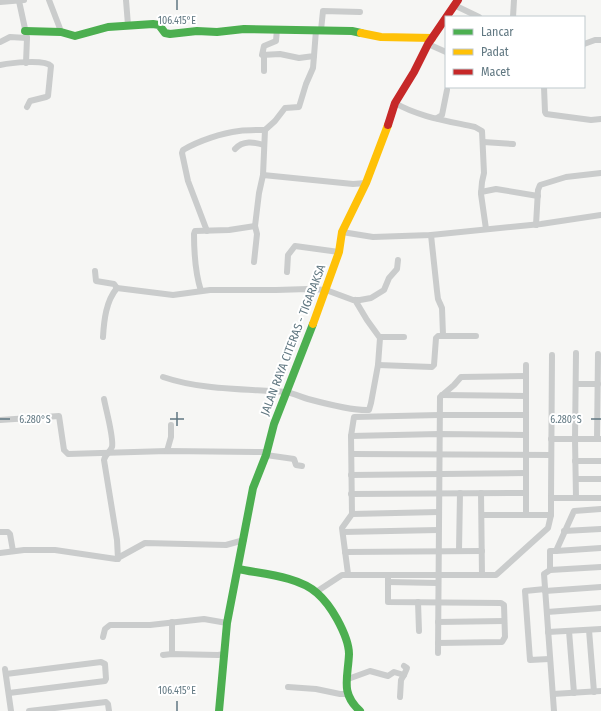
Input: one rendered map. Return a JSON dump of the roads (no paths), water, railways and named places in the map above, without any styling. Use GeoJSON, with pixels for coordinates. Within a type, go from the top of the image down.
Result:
{"type":"FeatureCollection","features":[{"type":"Feature","properties":{"kind":"main road","name":"JALAN RAYA CITERAS - TIGARAKSA"},"geometry":{"type":"LineString","coordinates":[[447,16],[456,3]]}},
{"type":"Feature","properties":{"kind":"main road","name":"JALAN RAYA CITERAS - TIGARAKSA"},"geometry":{"type":"LineString","coordinates":[[219,711],[227,623],[253,488],[266,453],[274,424],[326,290],[339,252],[342,232],[366,183],[389,122],[394,103],[414,72],[430,41],[445,19]]}},
{"type":"Feature","properties":{"kind":"main road"},"geometry":{"type":"LineString","coordinates":[[26,34],[60,32],[75,36],[100,28],[156,24],[159,25],[165,33],[170,34],[244,29],[318,30],[352,31],[381,37],[430,41]]}},
{"type":"Feature","properties":{"kind":"main road"},"geometry":{"type":"LineString","coordinates":[[238,569],[283,578],[312,588],[324,601],[340,624],[348,644],[348,678],[346,694],[353,705],[360,711]]}},
{"type":"Feature","properties":{"kind":"street"},"geometry":{"type":"LineString","coordinates":[[0,2],[22,0],[26,34],[26,63]]}},
{"type":"Feature","properties":{"kind":"street"},"geometry":{"type":"LineString","coordinates":[[48,0],[60,26],[60,32]]}},
{"type":"Feature","properties":{"kind":"street"},"geometry":{"type":"LineString","coordinates":[[126,0],[128,25]]}},
{"type":"Feature","properties":{"kind":"street"},"geometry":{"type":"LineString","coordinates":[[513,16],[514,0]]}},
{"type":"Feature","properties":{"kind":"street"},"geometry":{"type":"LineString","coordinates":[[456,3],[480,16]]}},
{"type":"Feature","properties":{"kind":"street"},"geometry":{"type":"LineString","coordinates":[[207,231],[188,181],[182,153],[183,150],[194,144],[228,132],[241,130],[265,130],[275,122],[284,108],[298,108],[313,68],[318,30],[323,11],[360,12]]}},
{"type":"Feature","properties":{"kind":"street"},"geometry":{"type":"LineString","coordinates":[[264,71],[264,55],[262,54],[264,46],[276,41],[277,29]]}},
{"type":"Feature","properties":{"kind":"street"},"geometry":{"type":"LineString","coordinates":[[1,40],[26,34]]}},
{"type":"Feature","properties":{"kind":"street"},"geometry":{"type":"LineString","coordinates":[[585,44],[595,40],[601,40]]}},
{"type":"Feature","properties":{"kind":"street"},"geometry":{"type":"LineString","coordinates":[[430,41],[445,51]]}},
{"type":"Feature","properties":{"kind":"street"},"geometry":{"type":"LineString","coordinates":[[264,55],[280,54],[299,58],[314,56]]}},
{"type":"Feature","properties":{"kind":"street"},"geometry":{"type":"LineString","coordinates":[[0,65],[46,63],[52,66],[48,96],[46,98],[30,101],[27,106]]}},
{"type":"Feature","properties":{"kind":"street"},"geometry":{"type":"LineString","coordinates":[[544,88],[544,112],[546,114],[591,120],[601,119]]}},
{"type":"Feature","properties":{"kind":"street"},"geometry":{"type":"LineString","coordinates":[[437,118],[442,115],[447,90]]}},
{"type":"Feature","properties":{"kind":"street"},"geometry":{"type":"LineString","coordinates":[[394,103],[417,114],[480,129],[483,135],[484,173],[481,192],[486,229]]}},
{"type":"Feature","properties":{"kind":"street"},"geometry":{"type":"LineString","coordinates":[[254,262],[257,234],[254,226],[263,176],[265,130]]}},
{"type":"Feature","properties":{"kind":"street"},"geometry":{"type":"LineString","coordinates":[[235,150],[239,145],[246,142],[264,145]]}},
{"type":"Feature","properties":{"kind":"street"},"geometry":{"type":"LineString","coordinates":[[483,142],[513,144]]}},
{"type":"Feature","properties":{"kind":"street"},"geometry":{"type":"LineString","coordinates":[[536,225],[539,187],[566,177],[601,174]]}},
{"type":"Feature","properties":{"kind":"street"},"geometry":{"type":"LineString","coordinates":[[263,176],[353,184],[366,183]]}},
{"type":"Feature","properties":{"kind":"street"},"geometry":{"type":"LineString","coordinates":[[481,192],[496,190],[538,196]]}},
{"type":"Feature","properties":{"kind":"street"},"geometry":{"type":"LineString","coordinates":[[342,232],[373,237],[431,235],[536,225],[601,215]]}},
{"type":"Feature","properties":{"kind":"street"},"geometry":{"type":"LineString","coordinates":[[201,291],[194,259],[195,231],[229,230],[254,226]]}},
{"type":"Feature","properties":{"kind":"street"},"geometry":{"type":"LineString","coordinates":[[431,235],[437,295],[442,308],[443,335]]}},
{"type":"Feature","properties":{"kind":"street"},"geometry":{"type":"LineString","coordinates":[[287,272],[288,255],[295,246],[339,252]]}},
{"type":"Feature","properties":{"kind":"street"},"geometry":{"type":"LineString","coordinates":[[95,272],[96,281],[114,284],[117,288],[173,295],[210,290],[326,290],[355,300],[371,298],[384,290],[389,278],[397,269],[398,260]]}},
{"type":"Feature","properties":{"kind":"street"},"geometry":{"type":"LineString","coordinates":[[103,337],[104,318],[117,288]]}},
{"type":"Feature","properties":{"kind":"street"},"geometry":{"type":"LineString","coordinates":[[163,377],[180,383],[266,392],[286,392],[309,400],[369,410],[378,365],[380,337],[367,320],[355,300]]}},
{"type":"Feature","properties":{"kind":"street"},"geometry":{"type":"LineString","coordinates":[[378,365],[432,367],[434,365],[436,338],[438,336],[476,336]]}},
{"type":"Feature","properties":{"kind":"street"},"geometry":{"type":"LineString","coordinates":[[380,337],[404,337]]}},
{"type":"Feature","properties":{"kind":"street"},"geometry":{"type":"LineString","coordinates":[[576,353],[576,498]]}},
{"type":"Feature","properties":{"kind":"street"},"geometry":{"type":"LineString","coordinates":[[551,439],[599,439],[598,354]]}},
{"type":"Feature","properties":{"kind":"street"},"geometry":{"type":"LineString","coordinates":[[316,592],[342,575],[348,574],[438,576],[496,575],[548,528],[551,515],[550,455],[552,355]]}},
{"type":"Feature","properties":{"kind":"street"},"geometry":{"type":"LineString","coordinates":[[526,365],[526,515]]}},
{"type":"Feature","properties":{"kind":"street"},"geometry":{"type":"LineString","coordinates":[[438,653],[439,402],[442,395],[454,386],[461,377],[526,376]]}},
{"type":"Feature","properties":{"kind":"street"},"geometry":{"type":"LineString","coordinates":[[576,384],[598,384]]}},
{"type":"Feature","properties":{"kind":"street"},"geometry":{"type":"LineString","coordinates":[[442,395],[526,396]]}},
{"type":"Feature","properties":{"kind":"street"},"geometry":{"type":"LineString","coordinates":[[104,399],[112,442],[110,450],[104,460],[117,540],[118,559]]}},
{"type":"Feature","properties":{"kind":"street"},"geometry":{"type":"LineString","coordinates":[[348,574],[342,528],[352,514],[351,436],[354,417],[526,415]]}},
{"type":"Feature","properties":{"kind":"street"},"geometry":{"type":"LineString","coordinates":[[0,420],[58,416],[60,419],[64,450],[66,453],[70,454],[167,451],[266,453],[294,459],[296,465],[302,466]]}},
{"type":"Feature","properties":{"kind":"street"},"geometry":{"type":"LineString","coordinates":[[167,451],[171,437],[171,425]]}},
{"type":"Feature","properties":{"kind":"street"},"geometry":{"type":"LineString","coordinates":[[351,436],[439,434],[526,435]]}},
{"type":"Feature","properties":{"kind":"street"},"geometry":{"type":"LineString","coordinates":[[352,454],[550,455]]}},
{"type":"Feature","properties":{"kind":"street"},"geometry":{"type":"LineString","coordinates":[[575,461],[601,461]]}},
{"type":"Feature","properties":{"kind":"street"},"geometry":{"type":"LineString","coordinates":[[351,475],[526,474]]}},
{"type":"Feature","properties":{"kind":"street"},"geometry":{"type":"LineString","coordinates":[[576,479],[601,479]]}},
{"type":"Feature","properties":{"kind":"street"},"geometry":{"type":"LineString","coordinates":[[459,551],[460,493]]}},
{"type":"Feature","properties":{"kind":"street"},"geometry":{"type":"LineString","coordinates":[[481,493],[482,575]]}},
{"type":"Feature","properties":{"kind":"street"},"geometry":{"type":"LineString","coordinates":[[351,494],[526,493]]}},
{"type":"Feature","properties":{"kind":"street"},"geometry":{"type":"LineString","coordinates":[[551,498],[601,498]]}},
{"type":"Feature","properties":{"kind":"street"},"geometry":{"type":"LineString","coordinates":[[556,551],[574,511],[601,509]]}},
{"type":"Feature","properties":{"kind":"street"},"geometry":{"type":"LineString","coordinates":[[352,514],[438,512]]}},
{"type":"Feature","properties":{"kind":"street"},"geometry":{"type":"LineString","coordinates":[[482,515],[551,515]]}},
{"type":"Feature","properties":{"kind":"street"},"geometry":{"type":"LineString","coordinates":[[564,531],[601,529]]}},
{"type":"Feature","properties":{"kind":"street"},"geometry":{"type":"LineString","coordinates":[[343,532],[438,530]]}},
{"type":"Feature","properties":{"kind":"street"},"geometry":{"type":"LineString","coordinates":[[0,532],[8,532],[10,534],[13,551]]}},
{"type":"Feature","properties":{"kind":"street"},"geometry":{"type":"LineString","coordinates":[[0,553],[24,550],[55,550],[118,559],[145,543],[226,545],[244,540]]}},
{"type":"Feature","properties":{"kind":"street"},"geometry":{"type":"LineString","coordinates":[[550,570],[550,551],[601,548]]}},
{"type":"Feature","properties":{"kind":"street"},"geometry":{"type":"LineString","coordinates":[[346,552],[482,551]]}},
{"type":"Feature","properties":{"kind":"street"},"geometry":{"type":"LineString","coordinates":[[554,711],[544,574],[550,570],[601,567]]}},
{"type":"Feature","properties":{"kind":"street"},"geometry":{"type":"LineString","coordinates":[[388,575],[388,602],[502,603],[504,606],[504,637],[502,642],[438,643]]}},
{"type":"Feature","properties":{"kind":"street"},"geometry":{"type":"LineString","coordinates":[[388,582],[438,583]]}},
{"type":"Feature","properties":{"kind":"street"},"geometry":{"type":"LineString","coordinates":[[549,658],[530,660],[525,591],[601,586]]}},
{"type":"Feature","properties":{"kind":"street"},"geometry":{"type":"LineString","coordinates":[[418,602],[419,631]]}},
{"type":"Feature","properties":{"kind":"street"},"geometry":{"type":"LineString","coordinates":[[547,612],[601,608]]}},
{"type":"Feature","properties":{"kind":"street"},"geometry":{"type":"LineString","coordinates":[[103,637],[105,629],[110,625],[150,625],[204,619],[227,623]]}},
{"type":"Feature","properties":{"kind":"street"},"geometry":{"type":"LineString","coordinates":[[438,622],[504,621]]}},
{"type":"Feature","properties":{"kind":"street"},"geometry":{"type":"LineString","coordinates":[[172,622],[172,654]]}},
{"type":"Feature","properties":{"kind":"street"},"geometry":{"type":"LineString","coordinates":[[548,632],[601,629]]}},
{"type":"Feature","properties":{"kind":"street"},"geometry":{"type":"LineString","coordinates":[[589,630],[594,692]]}},
{"type":"Feature","properties":{"kind":"street"},"geometry":{"type":"LineString","coordinates":[[570,631],[574,693]]}},
{"type":"Feature","properties":{"kind":"street"},"geometry":{"type":"LineString","coordinates":[[163,655],[224,654]]}},
{"type":"Feature","properties":{"kind":"street"},"geometry":{"type":"LineString","coordinates":[[9,693],[105,681],[104,664],[101,662],[6,671],[11,711]]}},
{"type":"Feature","properties":{"kind":"street"},"geometry":{"type":"LineString","coordinates":[[400,697],[401,680],[407,668],[404,666]]}},
{"type":"Feature","properties":{"kind":"street"},"geometry":{"type":"LineString","coordinates":[[348,678],[370,671],[388,676],[394,672],[404,675]]}},
{"type":"Feature","properties":{"kind":"street"},"geometry":{"type":"LineString","coordinates":[[288,687],[316,689],[346,694]]}},
{"type":"Feature","properties":{"kind":"street"},"geometry":{"type":"LineString","coordinates":[[553,694],[601,691]]}},
{"type":"Feature","properties":{"kind":"street"},"geometry":{"type":"LineString","coordinates":[[29,711],[106,702],[108,704],[109,711]]}}]}
